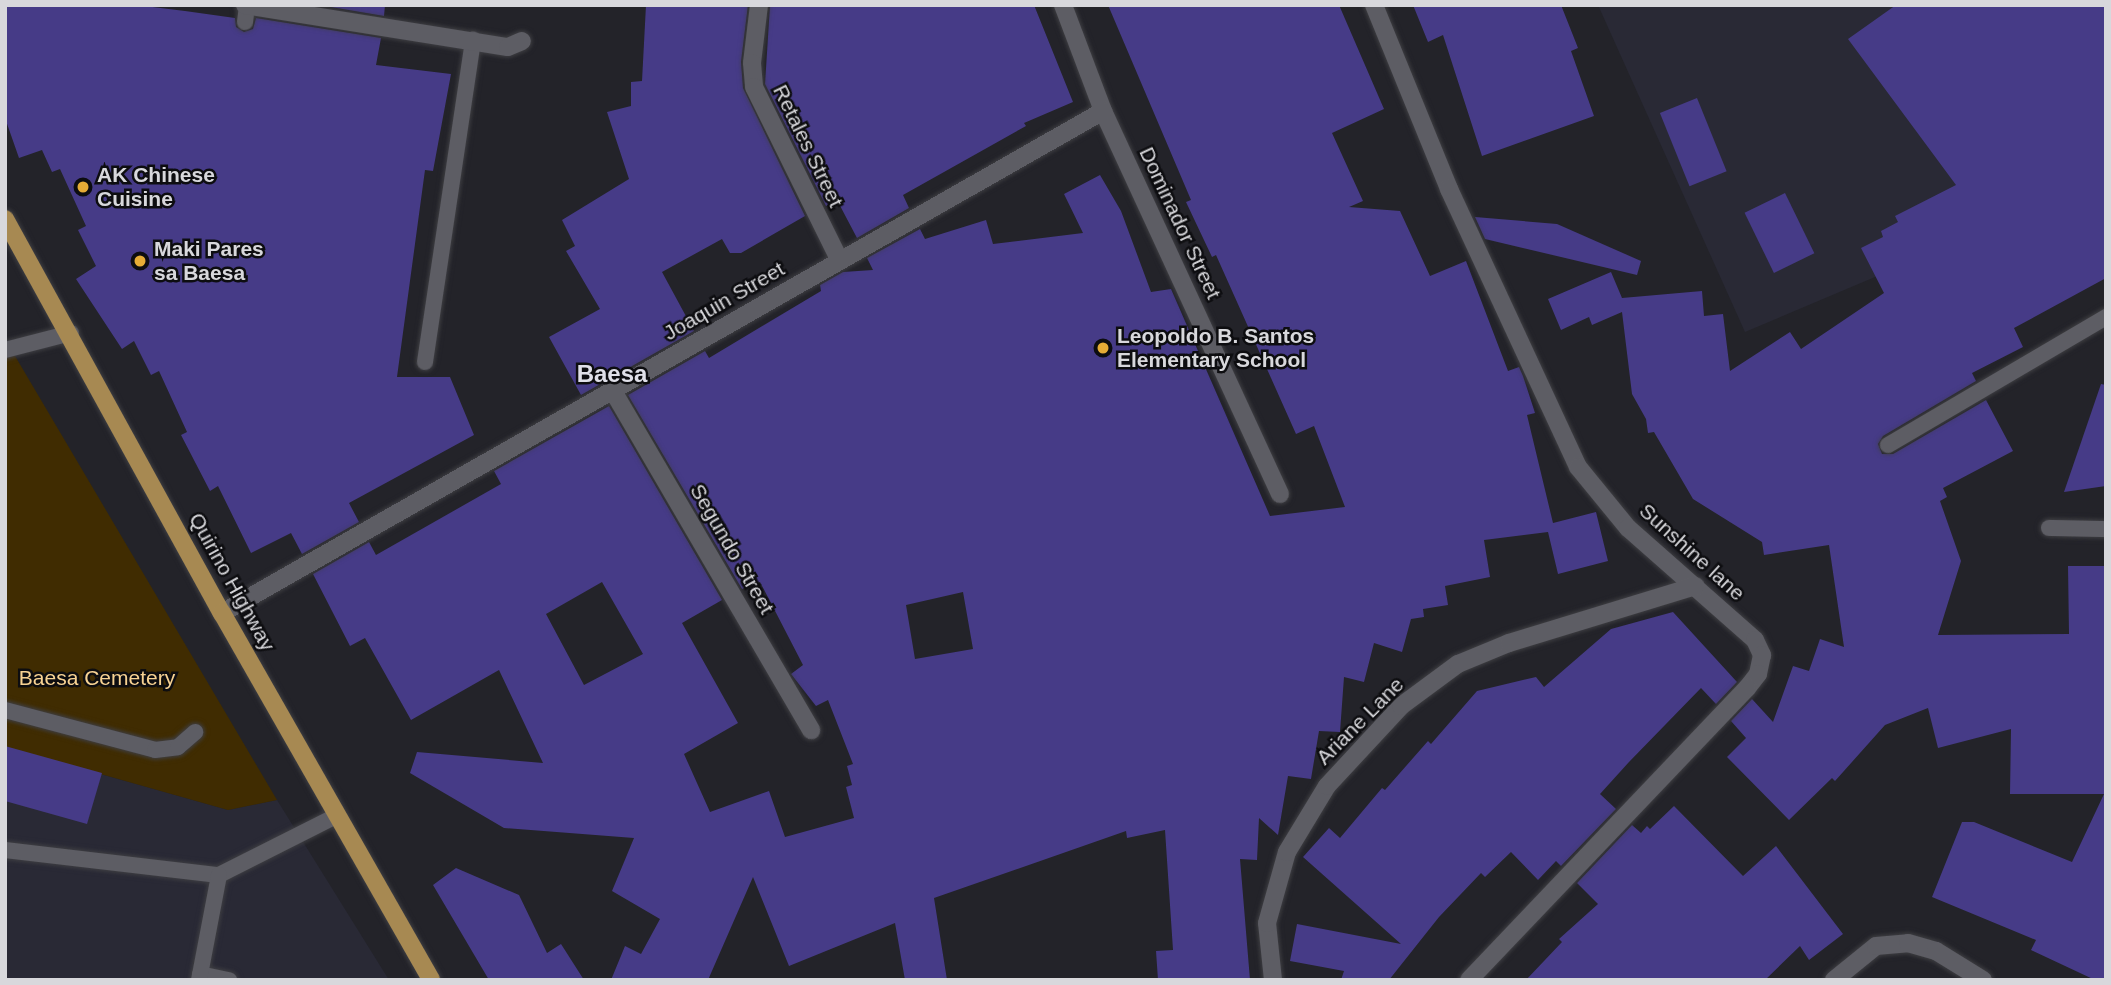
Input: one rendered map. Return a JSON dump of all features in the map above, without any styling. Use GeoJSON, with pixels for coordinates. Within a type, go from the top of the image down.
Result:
{"type":"FeatureCollection","features":[{"type":"Feature","properties":{"kind":"main road","name":"Quirino Highway"},"geometry":{"type":"LineString","coordinates":[[5,219],[71,333],[222,612],[338,815],[428,971],[441,980]]}},
{"type":"Feature","properties":{"kind":"street","name":"Retales Street"},"geometry":{"type":"LineString","coordinates":[[759,5],[752,63],[754,87],[840,261]]}},
{"type":"Feature","properties":{"kind":"street","name":"Dominador Street"},"geometry":{"type":"LineString","coordinates":[[1063,5],[1103,111],[1280,494]]}},
{"type":"Feature","properties":{"kind":"street","name":"Sunshine lane"},"geometry":{"type":"LineString","coordinates":[[1374,5],[1449,189],[1578,467],[1628,528],[1755,640],[1762,655],[1758,674],[1469,980]]}},
{"type":"Feature","properties":{"kind":"street"},"geometry":{"type":"LineString","coordinates":[[245,11],[517,47],[522,41]]}},
{"type":"Feature","properties":{"kind":"street","name":"Joaquin Street"},"geometry":{"type":"LineString","coordinates":[[222,612],[1103,111]]}},
{"type":"Feature","properties":{"kind":"street","name":"Segundo Street"},"geometry":{"type":"LineString","coordinates":[[613,391],[811,730]]}},
{"type":"Feature","properties":{"kind":"street","name":"Ariane Lane"},"geometry":{"type":"LineString","coordinates":[[1273,980],[1267,923],[1287,852],[1328,786],[1401,706],[1471,659],[1696,586]]}},
{"type":"Feature","properties":{"kind":"street"},"geometry":{"type":"LineString","coordinates":[[1834,980],[1876,946],[1908,943],[1936,951],[1983,980]]}},
{"type":"Feature","properties":{"kind":"lane"},"geometry":{"type":"LineString","coordinates":[[425,362],[472,40]]}},
{"type":"Feature","properties":{"kind":"lane"},"geometry":{"type":"LineString","coordinates":[[1888,445],[2106,317]]}},
{"type":"Feature","properties":{"kind":"lane"},"geometry":{"type":"LineString","coordinates":[[5,351],[71,333]]}},
{"type":"Feature","properties":{"kind":"lane"},"geometry":{"type":"LineString","coordinates":[[2049,528],[2106,529]]}},
{"type":"Feature","properties":{"kind":"lane"},"geometry":{"type":"LineString","coordinates":[[5,710],[155,750],[178,747],[195,732]]}},
{"type":"Feature","properties":{"kind":"lane"},"geometry":{"type":"LineString","coordinates":[[5,850],[219,875],[338,815]]}},
{"type":"Feature","properties":{"kind":"lane"},"geometry":{"type":"LineString","coordinates":[[219,875],[200,977],[229,980]]}},
{"type":"Feature","properties":{"kind":"shaded area"},"geometry":{"type":"Polygon","coordinates":[[[1598,5],[2106,5],[1914,254],[1875,277],[1745,332],[1598,5]]]}},
{"type":"Feature","properties":{"kind":"shaded area"},"geometry":{"type":"Polygon","coordinates":[[[5,747],[228,810],[277,800],[389,980],[5,980],[5,747]]]}},
{"type":"Feature","properties":{"kind":"green space","name":"Baesa Cemetery"},"geometry":{"type":"Polygon","coordinates":[[[5,339],[277,800],[228,810],[5,747],[5,339]]]}},
{"type":"Feature","properties":{"kind":"building"},"geometry":{"type":"Polygon","coordinates":[[[5,5],[136,5],[235,18],[236,27],[244,32],[253,29],[256,18],[381,38],[376,65],[451,74],[433,171],[425,170],[397,377],[450,377],[474,435],[349,503],[359,522],[302,554],[291,533],[251,553],[218,486],[210,491],[181,435],[187,432],[159,371],[151,375],[134,341],[122,349],[76,279],[96,266],[78,230],[86,226],[60,169],[52,172],[42,150],[19,158],[5,118],[5,5]]]}},
{"type":"Feature","properties":{"kind":"building"},"geometry":{"type":"Polygon","coordinates":[[[319,5],[385,5],[384,16],[319,5]]]}},
{"type":"Feature","properties":{"kind":"building"},"geometry":{"type":"Polygon","coordinates":[[[646,5],[748,5],[741,62],[743,88],[805,216],[741,253],[730,253],[722,239],[662,272],[694,331],[581,395],[549,337],[600,309],[566,251],[575,246],[562,220],[629,179],[607,112],[631,106],[631,82],[642,81],[646,5]]]}},
{"type":"Feature","properties":{"kind":"building"},"geometry":{"type":"Polygon","coordinates":[[[770,5],[1034,5],[1073,102],[1024,123],[1026,126],[903,195],[909,208],[857,238],[837,200],[826,206],[765,84],[770,5]]]}},
{"type":"Feature","properties":{"kind":"building"},"geometry":{"type":"Polygon","coordinates":[[[1108,5],[1339,5],[1384,109],[1332,133],[1363,201],[1349,207],[1400,211],[1430,276],[1466,261],[1508,371],[1519,367],[1523,376],[1535,413],[1527,415],[1553,523],[1596,512],[1608,561],[1558,574],[1548,532],[1484,540],[1490,577],[1445,586],[1448,605],[1423,609],[1424,617],[1411,619],[1402,652],[1374,643],[1364,682],[1344,677],[1340,732],[1319,731],[1311,779],[1288,776],[1278,835],[1259,818],[1257,860],[1240,859],[1250,980],[1158,980],[1156,951],[1173,950],[1165,830],[1127,838],[1126,831],[934,898],[947,980],[905,980],[895,923],[789,966],[753,877],[708,980],[611,980],[625,946],[641,954],[660,919],[612,891],[634,838],[504,828],[410,773],[417,752],[543,763],[499,670],[411,720],[365,638],[350,646],[313,574],[369,542],[376,555],[501,484],[494,471],[609,406],[722,600],[682,623],[738,723],[684,754],[710,812],[769,791],[785,837],[854,818],[846,787],[852,785],[847,766],[853,764],[828,700],[816,706],[791,674],[803,665],[760,582],[742,589],[628,395],[705,351],[709,358],[821,291],[820,285],[843,272],[873,270],[867,258],[920,229],[925,239],[986,220],[993,244],[1083,233],[1064,194],[1100,175],[1121,211],[1151,292],[1171,289],[1270,516],[1345,507],[1314,426],[1296,434],[1216,255],[1212,257],[1186,202],[1191,200],[1108,5]],[[602,582],[546,614],[584,685],[643,654],[602,582]],[[963,592],[906,605],[915,659],[973,649],[963,592]]]}},
{"type":"Feature","properties":{"kind":"building"},"geometry":{"type":"Polygon","coordinates":[[[1413,5],[1561,5],[1578,48],[1571,51],[1594,116],[1482,156],[1443,35],[1428,42],[1413,5]]]}},
{"type":"Feature","properties":{"kind":"building"},"geometry":{"type":"Polygon","coordinates":[[[1896,5],[2106,5],[2106,278],[2014,328],[2023,347],[1972,373],[1976,381],[1883,436],[1878,444],[1882,454],[1893,454],[1986,400],[2013,451],[1943,488],[1947,497],[1940,501],[1961,561],[1938,635],[2069,634],[2068,566],[2106,566],[2106,980],[2095,980],[2031,950],[2036,940],[1932,897],[1962,822],[1974,822],[2072,862],[2104,794],[2010,794],[2011,729],[1938,748],[1928,708],[1885,725],[1835,781],[1832,778],[1789,820],[1727,757],[1746,738],[1731,721],[1752,699],[1773,722],[1793,666],[1809,671],[1820,639],[1844,647],[1829,545],[1764,555],[1762,542],[1693,499],[1654,432],[1648,433],[1646,419],[1632,394],[1622,312],[1592,325],[1589,317],[1561,330],[1548,299],[1611,272],[1622,298],[1702,291],[1704,316],[1723,314],[1730,371],[1790,332],[1801,349],[1884,293],[1861,248],[1883,237],[1881,231],[1898,222],[1895,216],[1956,185],[1848,39],[1896,5]]]}},
{"type":"Feature","properties":{"kind":"building"},"geometry":{"type":"Polygon","coordinates":[[[1697,98],[1727,171],[1690,186],[1660,113],[1697,98]]]}},
{"type":"Feature","properties":{"kind":"building"},"geometry":{"type":"Polygon","coordinates":[[[1785,193],[1814,253],[1774,273],[1745,213],[1785,193]]]}},
{"type":"Feature","properties":{"kind":"building"},"geometry":{"type":"Polygon","coordinates":[[[1475,217],[1557,224],[1641,261],[1637,275],[1485,239],[1475,217]]]}},
{"type":"Feature","properties":{"kind":"building"},"geometry":{"type":"Polygon","coordinates":[[[2101,384],[2106,385],[2106,486],[2064,492],[2101,384]]]}},
{"type":"Feature","properties":{"kind":"building"},"geometry":{"type":"Polygon","coordinates":[[[1673,612],[1737,682],[1716,704],[1701,688],[1629,762],[1600,794],[1616,809],[1561,866],[1556,861],[1538,880],[1511,852],[1485,877],[1481,873],[1439,917],[1389,980],[1341,980],[1344,971],[1290,961],[1297,924],[1401,944],[1303,857],[1329,828],[1340,838],[1382,788],[1385,790],[1428,741],[1431,744],[1477,691],[1536,677],[1544,687],[1611,629],[1673,612]]]}},
{"type":"Feature","properties":{"kind":"building"},"geometry":{"type":"Polygon","coordinates":[[[5,746],[102,773],[87,824],[5,801],[5,746]]]}},
{"type":"Feature","properties":{"kind":"building"},"geometry":{"type":"Polygon","coordinates":[[[1674,806],[1743,876],[1776,846],[1843,934],[1809,960],[1800,946],[1765,980],[1526,980],[1562,942],[1559,939],[1598,904],[1577,883],[1632,825],[1641,833],[1647,826],[1650,829],[1674,806]]]}},
{"type":"Feature","properties":{"kind":"building"},"geometry":{"type":"Polygon","coordinates":[[[456,868],[519,895],[547,953],[561,944],[584,980],[489,980],[433,885],[456,868]]]}},
{"type":"Feature","properties":{"kind":"place","name":"AK Chinese Cuisine"},"geometry":{"type":"Point","coordinates":[83,187]}},
{"type":"Feature","properties":{"kind":"place","name":"Maki Pares sa Baesa"},"geometry":{"type":"Point","coordinates":[140,261]}},
{"type":"Feature","properties":{"kind":"place","name":"Leopoldo B. Santos Elementary School"},"geometry":{"type":"Point","coordinates":[1103,348]}},
{"type":"Feature","properties":{"kind":"district","name":"Baesa"},"geometry":{"type":"Point","coordinates":[612,374]}}]}
